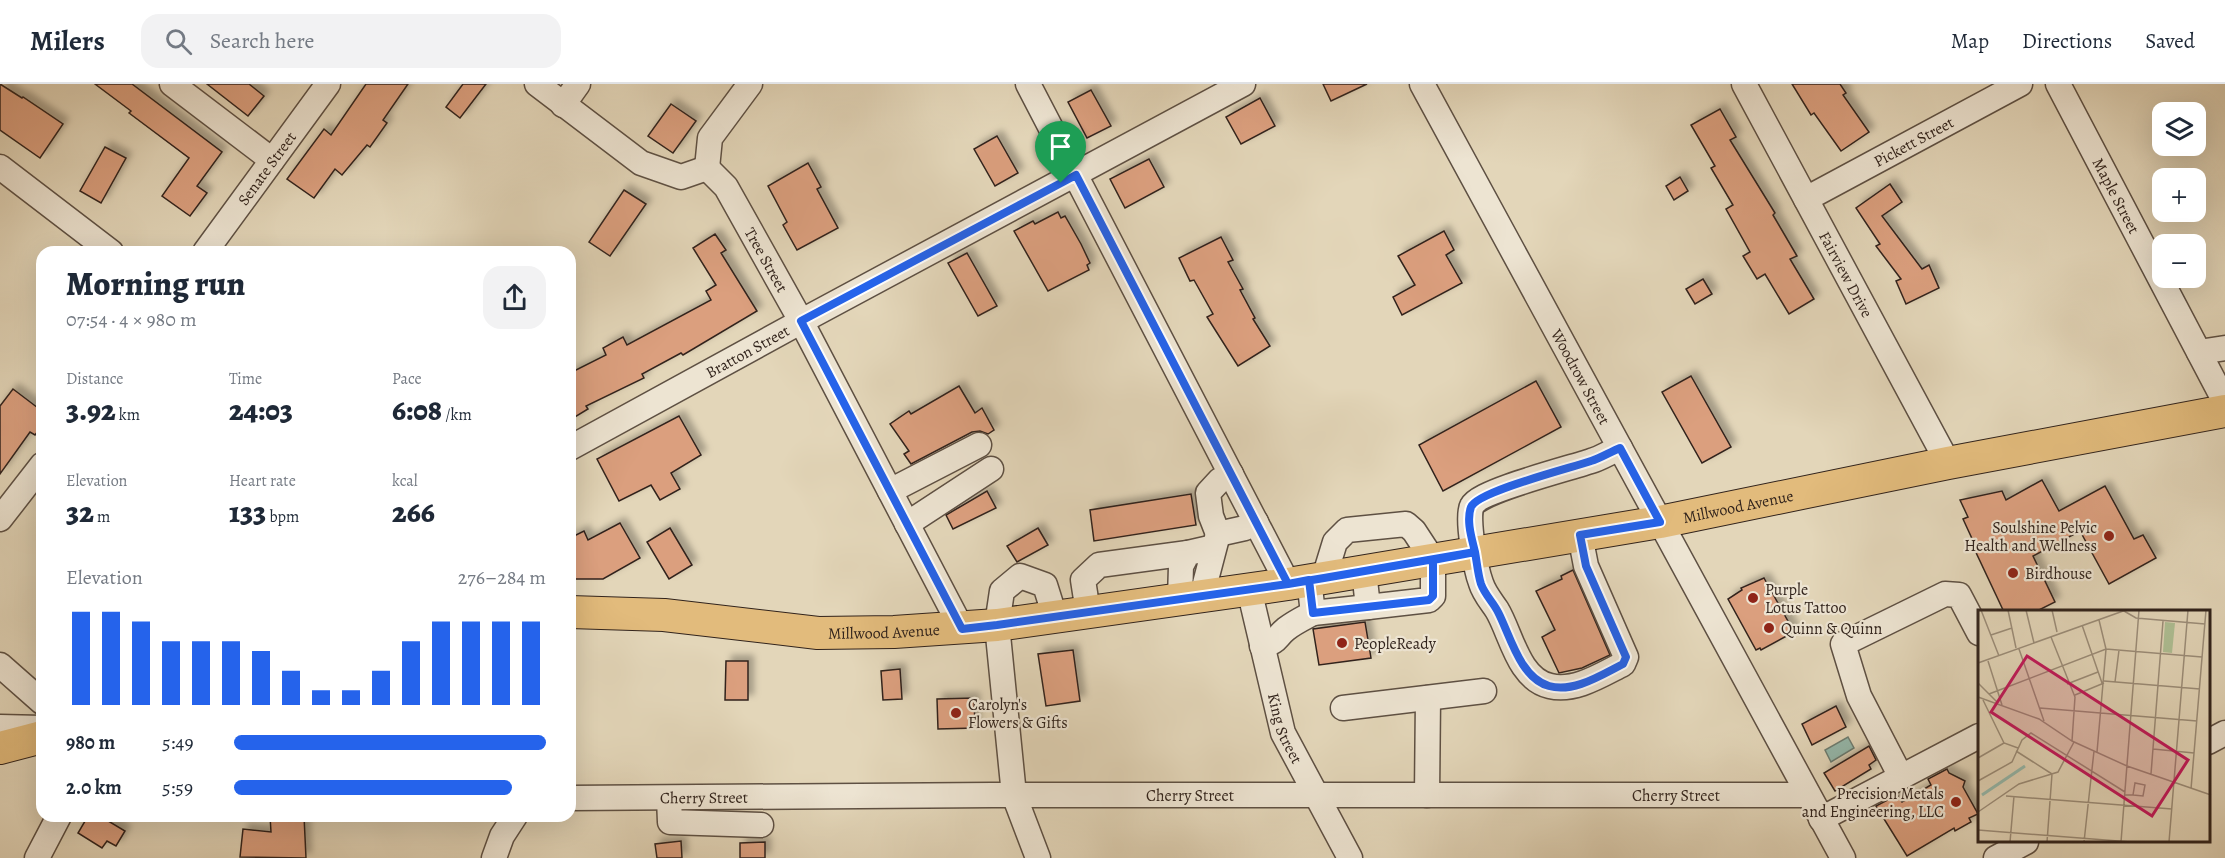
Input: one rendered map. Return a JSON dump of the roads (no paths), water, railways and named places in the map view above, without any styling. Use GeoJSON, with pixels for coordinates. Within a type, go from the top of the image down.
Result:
{"type":"FeatureCollection","features":[{"type":"Feature","properties":{"kind":"main road","name":"Millwood Avenue"},"geometry":{"type":"LineString","coordinates":[[576,612],[664,615],[818,633],[894,633],[997,625],[1307,581],[1660,522],[1948,463],[2225,411]]}},
{"type":"Feature","properties":{"kind":"main road"},"geometry":{"type":"LineString","coordinates":[[0,748],[36,738]]}},
{"type":"Feature","properties":{"kind":"street"},"geometry":{"type":"LineString","coordinates":[[172,84],[272,160]]}},
{"type":"Feature","properties":{"kind":"street","name":"Senate Street"},"geometry":{"type":"LineString","coordinates":[[209,246],[328,84]]}},
{"type":"Feature","properties":{"kind":"street"},"geometry":{"type":"LineString","coordinates":[[537,84],[641,163],[681,177],[707,168],[710,138],[750,84]]}},
{"type":"Feature","properties":{"kind":"street"},"geometry":{"type":"LineString","coordinates":[[563,105],[578,84]]}},
{"type":"Feature","properties":{"kind":"street"},"geometry":{"type":"LineString","coordinates":[[1028,84],[1256,522],[1307,581],[1313,613]]}},
{"type":"Feature","properties":{"kind":"street","name":"Bratton Street"},"geometry":{"type":"LineString","coordinates":[[576,445],[1243,84]]}},
{"type":"Feature","properties":{"kind":"street","name":"Woodrow Street"},"geometry":{"type":"LineString","coordinates":[[1422,84],[1843,858]]}},
{"type":"Feature","properties":{"kind":"street","name":"Fairview Drive"},"geometry":{"type":"LineString","coordinates":[[1744,84],[1948,463]]}},
{"type":"Feature","properties":{"kind":"street","name":"Pickett Street"},"geometry":{"type":"LineString","coordinates":[[1806,199],[2020,84]]}},
{"type":"Feature","properties":{"kind":"street","name":"Maple Street"},"geometry":{"type":"LineString","coordinates":[[2058,84],[2225,402]]}},
{"type":"Feature","properties":{"kind":"street"},"geometry":{"type":"LineString","coordinates":[[0,167],[103,246]]}},
{"type":"Feature","properties":{"kind":"street","name":"Tree Street"},"geometry":{"type":"LineString","coordinates":[[707,168],[726,187],[801,321],[962,629]]}},
{"type":"Feature","properties":{"kind":"street"},"geometry":{"type":"LineString","coordinates":[[2199,352],[2225,348]]}},
{"type":"Feature","properties":{"kind":"street"},"geometry":{"type":"LineString","coordinates":[[890,491],[979,445]]}},
{"type":"Feature","properties":{"kind":"street"},"geometry":{"type":"LineString","coordinates":[[1580,535],[1586,566],[1626,657],[1623,664],[1569,688],[1550,686],[1535,680],[1514,650],[1497,610],[1488,600],[1480,582],[1469,523],[1472,506],[1480,498],[1594,460],[1620,448]]}},
{"type":"Feature","properties":{"kind":"street"},"geometry":{"type":"LineString","coordinates":[[907,524],[991,469]]}},
{"type":"Feature","properties":{"kind":"street"},"geometry":{"type":"LineString","coordinates":[[0,519],[36,473]]}},
{"type":"Feature","properties":{"kind":"street"},"geometry":{"type":"LineString","coordinates":[[1191,597],[1216,540],[1208,493],[1220,480],[1231,474]]}},
{"type":"Feature","properties":{"kind":"street"},"geometry":{"type":"LineString","coordinates":[[1088,612],[1083,580],[1099,565],[1188,553],[1256,522]]}},
{"type":"Feature","properties":{"kind":"street"},"geometry":{"type":"LineString","coordinates":[[1262,646],[1275,642],[1296,622],[1313,613],[1429,600],[1433,596],[1433,560],[1414,531],[1406,524],[1347,530],[1335,542],[1307,581]]}},
{"type":"Feature","properties":{"kind":"street"},"geometry":{"type":"LineString","coordinates":[[1188,553],[1181,566],[1191,597]]}},
{"type":"Feature","properties":{"kind":"street"},"geometry":{"type":"LineString","coordinates":[[1364,571],[1368,607]]}},
{"type":"Feature","properties":{"kind":"street"},"geometry":{"type":"LineString","coordinates":[[1038,858],[1014,795],[997,625],[1002,591],[1020,576],[1045,585],[1055,617]]}},
{"type":"Feature","properties":{"kind":"street","name":"King Street"},"geometry":{"type":"LineString","coordinates":[[1249,589],[1283,733],[1350,858]]}},
{"type":"Feature","properties":{"kind":"street"},"geometry":{"type":"LineString","coordinates":[[1901,777],[1859,696],[1843,644],[1946,594],[1959,595],[1978,631]]}},
{"type":"Feature","properties":{"kind":"street"},"geometry":{"type":"LineString","coordinates":[[0,665],[36,697]]}},
{"type":"Feature","properties":{"kind":"street"},"geometry":{"type":"LineString","coordinates":[[1343,708],[1484,690]]}},
{"type":"Feature","properties":{"kind":"street"},"geometry":{"type":"LineString","coordinates":[[1427,795],[1428,698]]}},
{"type":"Feature","properties":{"kind":"street"},"geometry":{"type":"LineString","coordinates":[[0,727],[36,728]]}},
{"type":"Feature","properties":{"kind":"street"},"geometry":{"type":"LineString","coordinates":[[2210,741],[2225,733]]}},
{"type":"Feature","properties":{"kind":"street"},"geometry":{"type":"LineString","coordinates":[[1821,819],[1978,737]]}},
{"type":"Feature","properties":{"kind":"street","name":"Cherry Street"},"geometry":{"type":"LineString","coordinates":[[576,798],[1014,795],[1808,795]]}},
{"type":"Feature","properties":{"kind":"street"},"geometry":{"type":"LineString","coordinates":[[669,798],[670,822],[761,825]]}},
{"type":"Feature","properties":{"kind":"street"},"geometry":{"type":"LineString","coordinates":[[723,824],[724,798]]}},
{"type":"Feature","properties":{"kind":"street"},"geometry":{"type":"LineString","coordinates":[[37,858],[55,822]]}},
{"type":"Feature","properties":{"kind":"street"},"geometry":{"type":"LineString","coordinates":[[494,858],[502,836],[510,822]]}},
{"type":"Feature","properties":{"kind":"street"},"geometry":{"type":"LineString","coordinates":[[1996,858],[2024,843]]}},
{"type":"Feature","properties":{"kind":"water"},"geometry":{"type":"Polygon","coordinates":[[[1848,737],[1854,748],[1831,762],[1825,750],[1848,737]]]}},
{"type":"Feature","properties":{"kind":"place","name":"Soulshine Pelvic Health and Wellness"},"geometry":{"type":"Point","coordinates":[2109,536]}},
{"type":"Feature","properties":{"kind":"place","name":"Birdhouse"},"geometry":{"type":"Point","coordinates":[2013,573]}},
{"type":"Feature","properties":{"kind":"place","name":"Purple Lotus Tattoo"},"geometry":{"type":"Point","coordinates":[1753,598]}},
{"type":"Feature","properties":{"kind":"place","name":"Quinn & Quinn"},"geometry":{"type":"Point","coordinates":[1769,628]}},
{"type":"Feature","properties":{"kind":"place","name":"PeopleReady"},"geometry":{"type":"Point","coordinates":[1342,643]}},
{"type":"Feature","properties":{"kind":"place","name":"Carolyn's Flowers & Gifts"},"geometry":{"type":"Point","coordinates":[956,713]}},
{"type":"Feature","properties":{"kind":"place","name":"Precision Metals and Engineering, LLC"},"geometry":{"type":"Point","coordinates":[1956,802]}}]}
